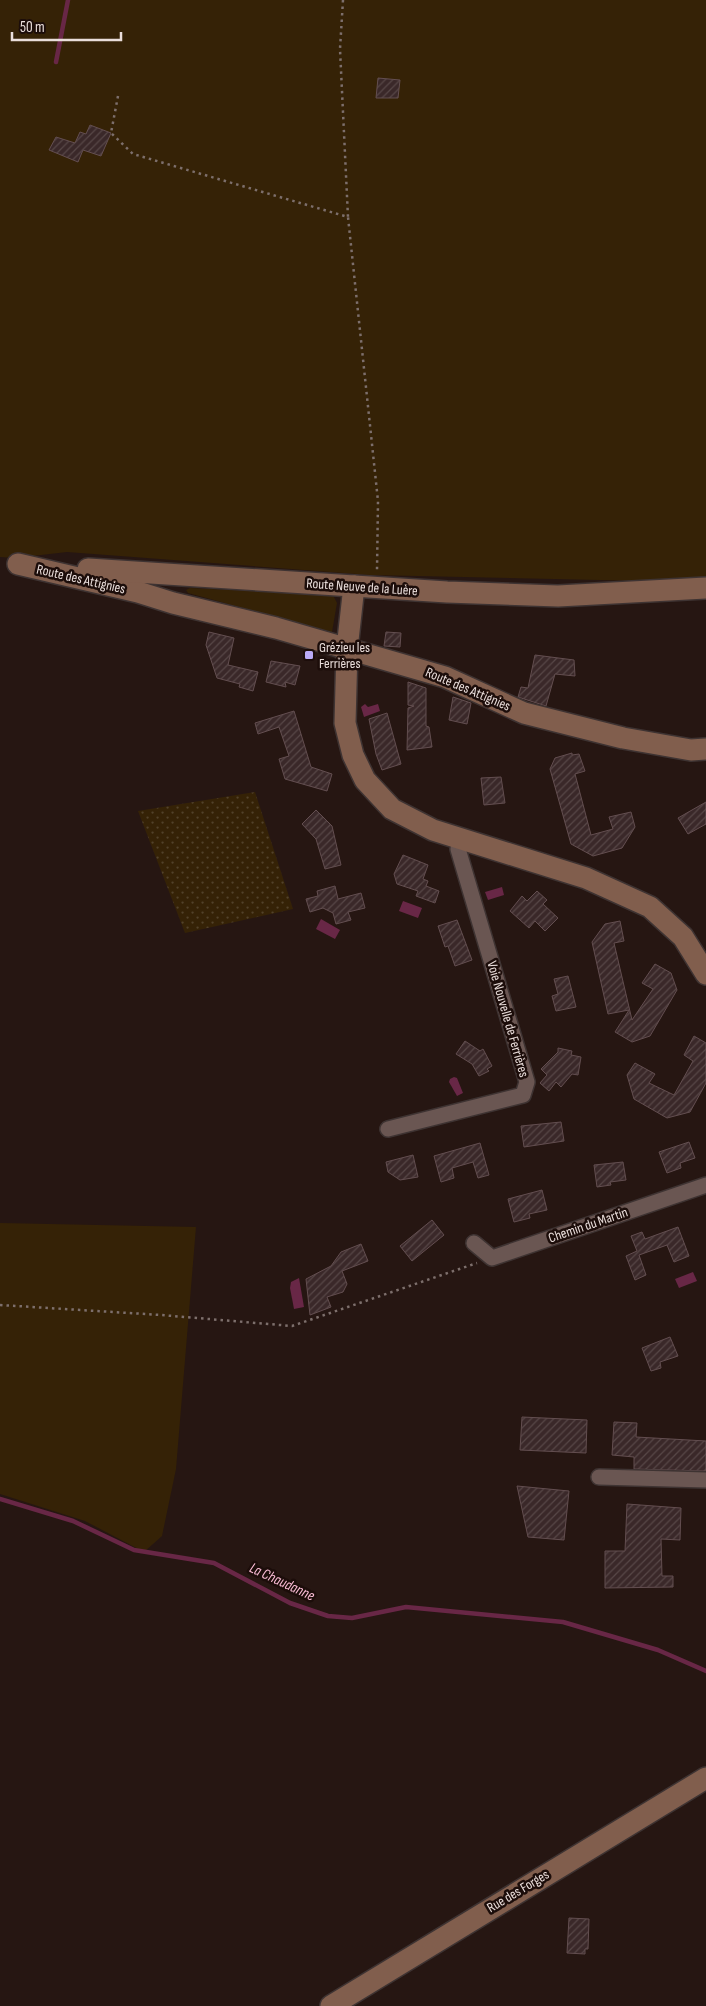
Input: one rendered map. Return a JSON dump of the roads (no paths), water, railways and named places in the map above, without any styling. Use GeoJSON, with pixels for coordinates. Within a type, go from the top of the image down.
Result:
{"type":"FeatureCollection","features":[{"type":"Feature","properties":{"kind":"street","name":"Route Neuve de la Luère"},"geometry":{"type":"LineString","coordinates":[[9,564],[377,588],[558,596],[706,588]]}},
{"type":"Feature","properties":{"kind":"street","name":"Route des Attignies"},"geometry":{"type":"LineString","coordinates":[[9,564],[138,592],[173,603],[276,628],[445,677],[524,713],[623,738],[692,750],[706,749]]}},
{"type":"Feature","properties":{"kind":"street"},"geometry":{"type":"LineString","coordinates":[[166,575],[165,588],[173,603]]}},
{"type":"Feature","properties":{"kind":"street"},"geometry":{"type":"LineString","coordinates":[[354,586],[347,649],[346,723],[353,755],[365,780],[392,809],[433,830],[586,878],[650,907],[683,937],[706,974]]}},
{"type":"Feature","properties":{"kind":"street","name":"Voie Nouvelle de Ferrières"},"geometry":{"type":"LineString","coordinates":[[388,1128],[523,1095],[527,1082],[458,849],[460,839]]}},
{"type":"Feature","properties":{"kind":"street","name":"Chemin du Martin"},"geometry":{"type":"LineString","coordinates":[[474,1243],[492,1258],[706,1185]]}},
{"type":"Feature","properties":{"kind":"street"},"geometry":{"type":"LineString","coordinates":[[600,1477],[706,1480]]}},
{"type":"Feature","properties":{"kind":"street","name":"Rue des Forges"},"geometry":{"type":"LineString","coordinates":[[331,2006],[706,1778]]}},
{"type":"Feature","properties":{"kind":"waterway"},"geometry":{"type":"LineString","coordinates":[[56,62],[68,0]]}},
{"type":"Feature","properties":{"kind":"waterway","name":"La Chaudanne"},"geometry":{"type":"LineString","coordinates":[[0,1499],[73,1521],[134,1550],[214,1563],[290,1603],[328,1616],[352,1618],[406,1607],[563,1622],[658,1650],[706,1671]]}},
{"type":"Feature","properties":{"kind":"place","name":"Grézieu les Ferrières"},"geometry":{"type":"Point","coordinates":[309,655]}}]}
